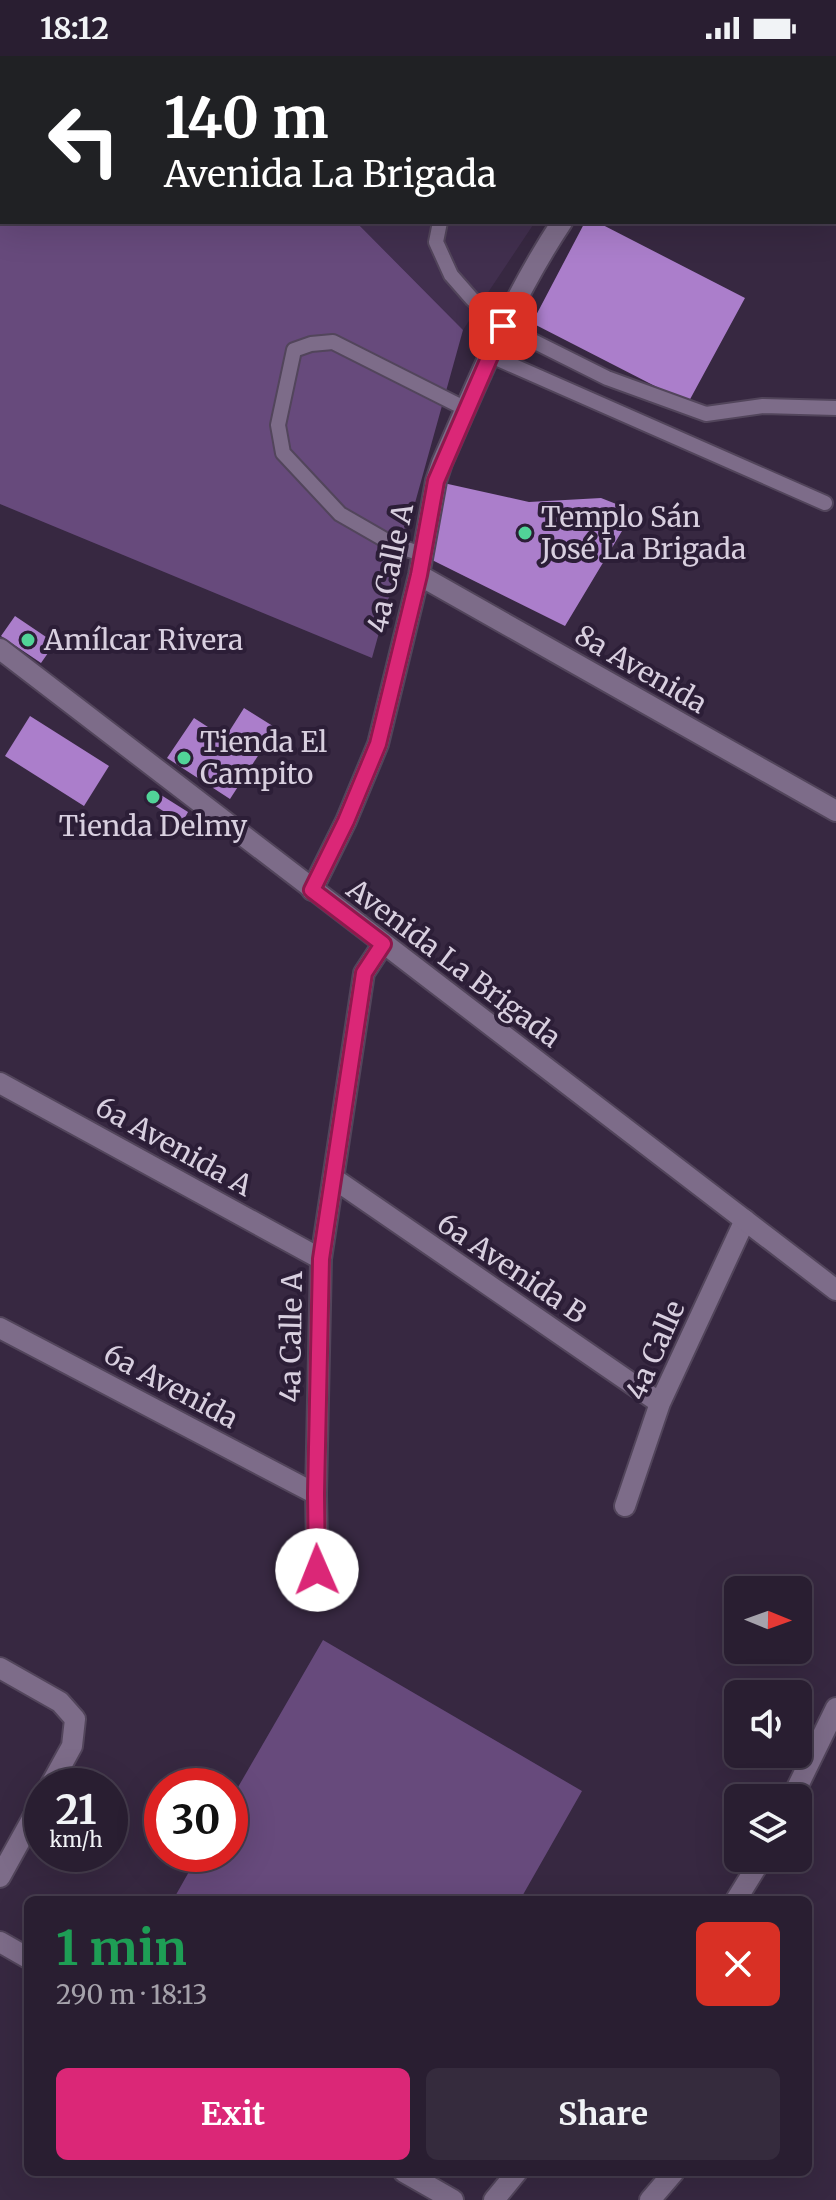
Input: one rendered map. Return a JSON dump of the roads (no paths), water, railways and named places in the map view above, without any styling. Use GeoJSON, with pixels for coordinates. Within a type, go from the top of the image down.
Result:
{"type":"FeatureCollection","features":[{"type":"Feature","properties":{"kind":"street","name":"4a Calle A"},"geometry":{"type":"LineString","coordinates":[[312,890],[346,821],[378,744],[420,565],[436,481],[503,326],[543,250],[561,224]]}},
{"type":"Feature","properties":{"kind":"street","name":"8a Avenida"},"geometry":{"type":"LineString","coordinates":[[420,565],[836,811]]}},
{"type":"Feature","properties":{"kind":"street","name":"Avenida La Brigada"},"geometry":{"type":"LineString","coordinates":[[0,649],[836,1290]]}},
{"type":"Feature","properties":{"kind":"street","name":"4a Calle A"},"geometry":{"type":"LineString","coordinates":[[318,1595],[316,1494],[321,1259],[364,973],[383,944]]}},
{"type":"Feature","properties":{"kind":"street","name":"6a Avenida A"},"geometry":{"type":"LineString","coordinates":[[0,1083],[321,1259]]}},
{"type":"Feature","properties":{"kind":"street","name":"6a Avenida B"},"geometry":{"type":"LineString","coordinates":[[333,1178],[660,1403]]}},
{"type":"Feature","properties":{"kind":"street","name":"4a Calle"},"geometry":{"type":"LineString","coordinates":[[625,1506],[660,1403],[745,1220]]}},
{"type":"Feature","properties":{"kind":"street","name":"6a Avenida"},"geometry":{"type":"LineString","coordinates":[[0,1328],[316,1494]]}},
{"type":"Feature","properties":{"kind":"street"},"geometry":{"type":"LineString","coordinates":[[0,1668],[60,1702],[75,1719],[72,1746],[60,1768]]}},
{"type":"Feature","properties":{"kind":"street"},"geometry":{"type":"LineString","coordinates":[[799,1784],[836,1708]]}},
{"type":"Feature","properties":{"kind":"street"},"geometry":{"type":"LineString","coordinates":[[0,1877],[24,1834]]}},
{"type":"Feature","properties":{"kind":"street"},"geometry":{"type":"LineString","coordinates":[[738,1896],[753,1872]]}},
{"type":"Feature","properties":{"kind":"street"},"geometry":{"type":"LineString","coordinates":[[0,1942],[24,1956]]}},
{"type":"Feature","properties":{"kind":"street"},"geometry":{"type":"LineString","coordinates":[[411,2176],[453,2200]]}},
{"type":"Feature","properties":{"kind":"street"},"geometry":{"type":"LineString","coordinates":[[494,2200],[514,2176]]}},
{"type":"Feature","properties":{"kind":"street"},"geometry":{"type":"LineString","coordinates":[[650,2200],[671,2176]]}},
{"type":"Feature","properties":{"kind":"lane"},"geometry":{"type":"LineString","coordinates":[[440,224],[436,242],[451,275],[472,299],[503,326],[607,378],[706,414],[763,406],[836,408]]}},
{"type":"Feature","properties":{"kind":"lane"},"geometry":{"type":"LineString","coordinates":[[420,565],[394,545],[340,514],[283,453],[278,425],[294,350],[311,344],[333,342],[466,409]]}},
{"type":"Feature","properties":{"kind":"lane"},"geometry":{"type":"LineString","coordinates":[[489,355],[825,503]]}},
{"type":"Feature","properties":{"kind":"place","name":"Templo Sán José La Brigada"},"geometry":{"type":"Point","coordinates":[525,533]}},
{"type":"Feature","properties":{"kind":"place","name":"Amílcar Rivera"},"geometry":{"type":"Point","coordinates":[28,640]}},
{"type":"Feature","properties":{"kind":"place","name":"Tienda El Campito"},"geometry":{"type":"Point","coordinates":[184,758]}},
{"type":"Feature","properties":{"kind":"place","name":"Tienda Delmy"},"geometry":{"type":"Point","coordinates":[153,797]}}]}
